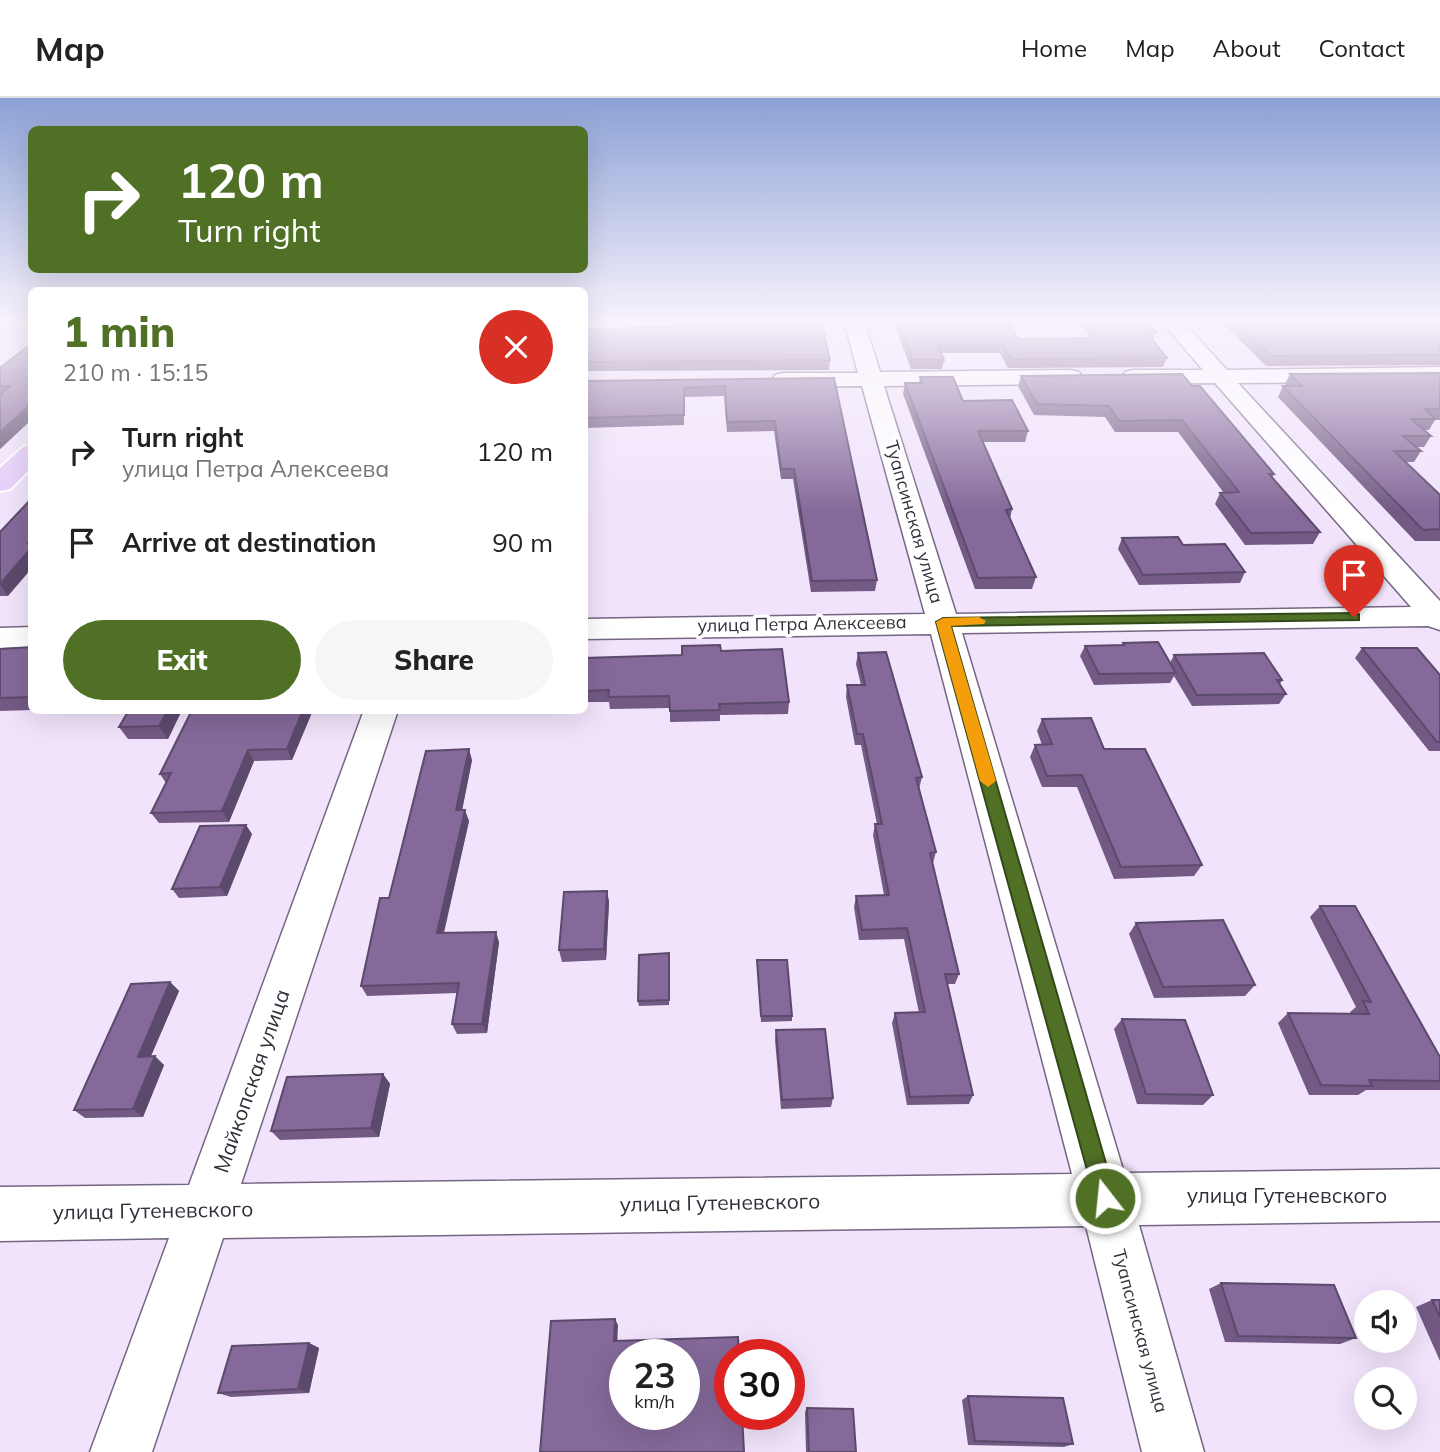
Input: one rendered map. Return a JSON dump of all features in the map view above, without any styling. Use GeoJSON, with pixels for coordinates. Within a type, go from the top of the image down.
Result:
{"type":"FeatureCollection","features":[{"type":"Feature","properties":{"kind":"main road"},"geometry":{"type":"LineString","coordinates":[[0,483],[28,456]]}},
{"type":"Feature","properties":{"kind":"street","name":"Туапсинская улица"},"geometry":{"type":"LineString","coordinates":[[873,384],[1105,1198],[1173,1452]]}},
{"type":"Feature","properties":{"kind":"street"},"geometry":{"type":"LineString","coordinates":[[1228,384],[1439,618]]}},
{"type":"Feature","properties":{"kind":"street","name":"улица Петра Алексеева"},"geometry":{"type":"LineString","coordinates":[[588,629],[943,622],[1439,618]]}},
{"type":"Feature","properties":{"kind":"street"},"geometry":{"type":"LineString","coordinates":[[0,638],[28,637]]}},
{"type":"Feature","properties":{"kind":"street","name":"Майкопская улица"},"geometry":{"type":"LineString","coordinates":[[121,1452],[380,714]]}},
{"type":"Feature","properties":{"kind":"street","name":"улица Гутеневского"},"geometry":{"type":"LineString","coordinates":[[0,1214],[1440,1195]]}},
{"type":"Feature","properties":{"kind":"building"},"geometry":{"type":"Polygon","coordinates":[[[28,384],[28,407],[0,432],[0,395],[10,386],[0,386],[28,384]]]}},
{"type":"Feature","properties":{"kind":"building"},"geometry":{"type":"Polygon","coordinates":[[[588,384],[835,384],[877,580],[812,581],[794,469],[781,469],[775,421],[727,422],[725,386],[684,388],[684,415],[588,418],[588,384]]]}},
{"type":"Feature","properties":{"kind":"building"},"geometry":{"type":"Polygon","coordinates":[[[905,384],[956,384],[963,401],[1012,400],[1028,431],[978,431],[1012,509],[1006,510],[1036,577],[978,578],[905,384]]]}},
{"type":"Feature","properties":{"kind":"building"},"geometry":{"type":"Polygon","coordinates":[[[1026,384],[1200,386],[1274,474],[1269,474],[1320,532],[1251,533],[1220,493],[1239,492],[1182,420],[1119,421],[1109,406],[1037,404],[1026,384]]]}},
{"type":"Feature","properties":{"kind":"building"},"geometry":{"type":"Polygon","coordinates":[[[1300,384],[1440,384],[1440,409],[1425,409],[1435,419],[1411,419],[1431,436],[1403,436],[1421,451],[1394,451],[1440,495],[1440,529],[1423,530],[1283,386],[1302,386],[1300,384]]]}},
{"type":"Feature","properties":{"kind":"building"},"geometry":{"type":"Polygon","coordinates":[[[28,502],[28,552],[0,584],[0,532],[28,502]]]}},
{"type":"Feature","properties":{"kind":"building"},"geometry":{"type":"Polygon","coordinates":[[[1178,537],[1183,545],[1225,544],[1245,572],[1143,575],[1122,538],[1178,537]]]}},
{"type":"Feature","properties":{"kind":"building"},"geometry":{"type":"Polygon","coordinates":[[[1158,642],[1176,673],[1099,674],[1085,646],[1124,645],[1123,643],[1158,642]]]}},
{"type":"Feature","properties":{"kind":"building"},"geometry":{"type":"Polygon","coordinates":[[[720,645],[721,651],[782,649],[789,702],[719,704],[720,710],[670,711],[669,696],[608,697],[609,690],[588,691],[588,658],[682,655],[682,646],[720,645]]]}},
{"type":"Feature","properties":{"kind":"building"},"geometry":{"type":"Polygon","coordinates":[[[28,647],[28,697],[0,698],[0,649],[28,647]]]}},
{"type":"Feature","properties":{"kind":"building"},"geometry":{"type":"Polygon","coordinates":[[[1362,648],[1417,648],[1440,675],[1440,742],[1437,742],[1362,648]]]}},
{"type":"Feature","properties":{"kind":"building"},"geometry":{"type":"Polygon","coordinates":[[[886,652],[922,777],[916,778],[936,852],[930,853],[959,974],[945,974],[973,1095],[910,1097],[895,1013],[925,1012],[907,928],[862,930],[856,896],[889,895],[875,824],[882,824],[863,734],[857,734],[847,685],[865,685],[858,653],[886,652]]]}},
{"type":"Feature","properties":{"kind":"building"},"geometry":{"type":"Polygon","coordinates":[[[1264,653],[1282,680],[1277,680],[1286,694],[1197,695],[1174,655],[1264,653]]]}},
{"type":"Feature","properties":{"kind":"building"},"geometry":{"type":"Polygon","coordinates":[[[127,714],[166,714],[159,726],[119,727],[127,714]]]}},
{"type":"Feature","properties":{"kind":"building"},"geometry":{"type":"Polygon","coordinates":[[[190,714],[301,714],[287,749],[248,750],[222,811],[151,813],[171,773],[160,774],[190,714]]]}},
{"type":"Feature","properties":{"kind":"building"},"geometry":{"type":"Polygon","coordinates":[[[1091,718],[1104,749],[1145,749],[1202,865],[1121,867],[1082,775],[1047,776],[1035,745],[1052,744],[1042,719],[1091,718]]]}},
{"type":"Feature","properties":{"kind":"building"},"geometry":{"type":"Polygon","coordinates":[[[469,749],[456,810],[465,810],[437,933],[496,932],[482,1024],[452,1024],[459,983],[361,986],[380,898],[389,898],[426,751],[469,749]]]}},
{"type":"Feature","properties":{"kind":"building"},"geometry":{"type":"Polygon","coordinates":[[[246,825],[220,887],[172,889],[200,826],[246,825]]]}},
{"type":"Feature","properties":{"kind":"building"},"geometry":{"type":"Polygon","coordinates":[[[607,891],[604,949],[559,950],[564,892],[607,891]]]}},
{"type":"Feature","properties":{"kind":"building"},"geometry":{"type":"Polygon","coordinates":[[[1320,906],[1355,906],[1440,1057],[1440,1081],[1369,1080],[1372,1086],[1321,1085],[1288,1013],[1369,1014],[1363,1001],[1371,1002],[1320,906]]]}},
{"type":"Feature","properties":{"kind":"building"},"geometry":{"type":"Polygon","coordinates":[[[1223,920],[1255,985],[1163,987],[1136,923],[1223,920]]]}},
{"type":"Feature","properties":{"kind":"building"},"geometry":{"type":"Polygon","coordinates":[[[669,953],[669,1000],[638,1001],[639,955],[669,953]]]}},
{"type":"Feature","properties":{"kind":"building"},"geometry":{"type":"Polygon","coordinates":[[[757,960],[787,960],[792,1016],[761,1016],[757,960]]]}},
{"type":"Feature","properties":{"kind":"building"},"geometry":{"type":"Polygon","coordinates":[[[170,982],[138,1057],[155,1056],[133,1109],[74,1110],[131,984],[170,982]]]}},
{"type":"Feature","properties":{"kind":"building"},"geometry":{"type":"Polygon","coordinates":[[[1122,1019],[1185,1020],[1213,1095],[1146,1094],[1122,1019]]]}},
{"type":"Feature","properties":{"kind":"building"},"geometry":{"type":"Polygon","coordinates":[[[825,1029],[833,1098],[782,1100],[776,1030],[825,1029]]]}},
{"type":"Feature","properties":{"kind":"building"},"geometry":{"type":"Polygon","coordinates":[[[383,1074],[371,1128],[271,1131],[287,1077],[383,1074]]]}},
{"type":"Feature","properties":{"kind":"building"},"geometry":{"type":"Polygon","coordinates":[[[1221,1283],[1334,1285],[1354,1333],[1354,1338],[1238,1336],[1221,1283]]]}},
{"type":"Feature","properties":{"kind":"building"},"geometry":{"type":"Polygon","coordinates":[[[1432,1300],[1440,1300],[1440,1317],[1432,1300]]]}},
{"type":"Feature","properties":{"kind":"building"},"geometry":{"type":"Polygon","coordinates":[[[615,1319],[614,1339],[609,1339],[609,1430],[700,1430],[700,1339],[676,1339],[738,1337],[714,1339],[714,1430],[743,1430],[744,1452],[540,1452],[551,1321],[615,1319]]]}},
{"type":"Feature","properties":{"kind":"building"},"geometry":{"type":"Polygon","coordinates":[[[309,1343],[298,1389],[218,1393],[232,1346],[309,1343]]]}},
{"type":"Feature","properties":{"kind":"building"},"geometry":{"type":"Polygon","coordinates":[[[968,1396],[1063,1398],[1073,1444],[975,1441],[968,1396]]]}},
{"type":"Feature","properties":{"kind":"building"},"geometry":{"type":"Polygon","coordinates":[[[807,1408],[853,1409],[856,1452],[809,1452],[807,1408]]]}},
{"type":"Feature","properties":{"kind":"slow traffic"},"geometry":{"type":"LineString","coordinates":[[979,621],[943,622],[988,781]]}},
{"type":"Feature","properties":{"kind":"route"},"geometry":{"type":"LineString","coordinates":[[1105,1198],[943,622],[1354,617]]}}]}
